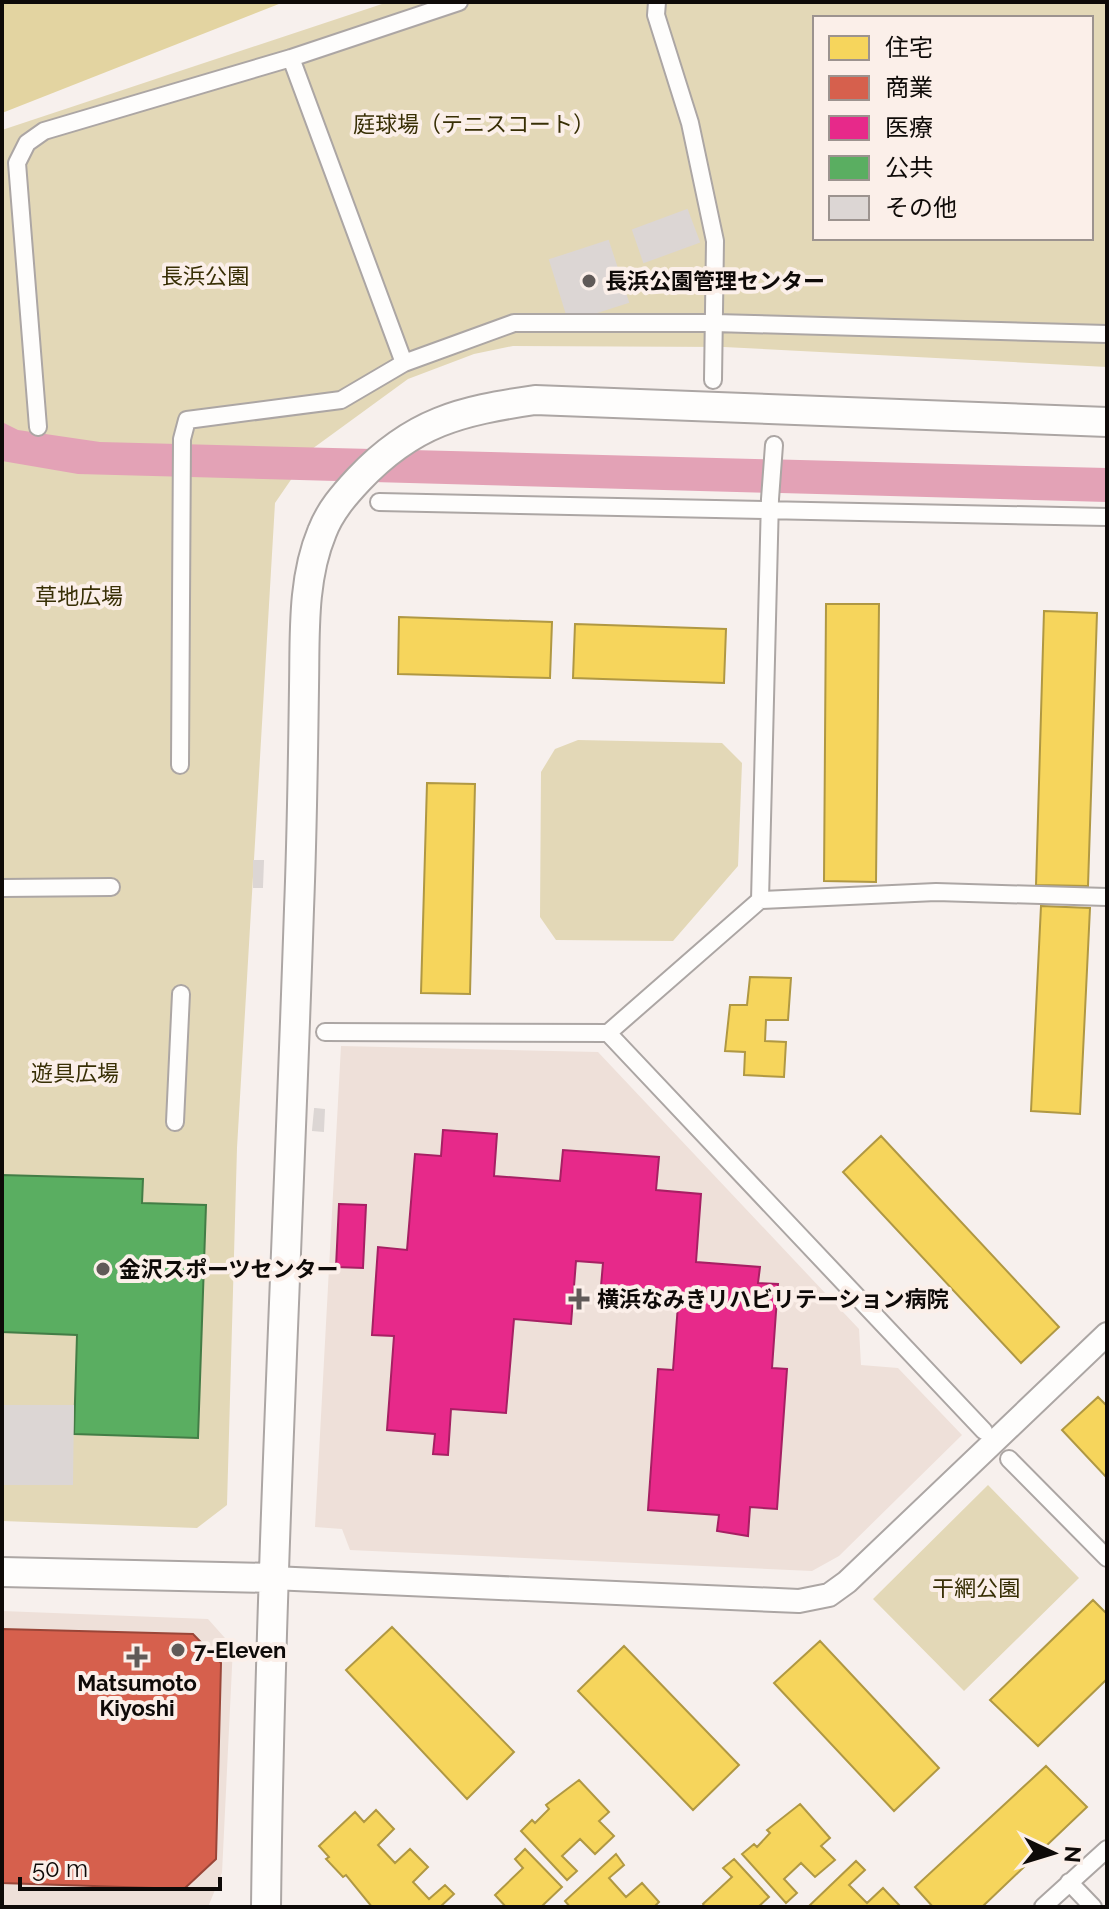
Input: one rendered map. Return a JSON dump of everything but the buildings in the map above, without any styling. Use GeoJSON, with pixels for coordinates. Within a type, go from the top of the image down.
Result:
{"type":"FeatureCollection","features":[{"type":"Feature","properties":{"kind":"street"},"geometry":{"type":"LineString","coordinates":[[38,427],[17,163],[27,143],[44,131],[291,58],[459,2]]}},
{"type":"Feature","properties":{"kind":"street"},"geometry":{"type":"LineString","coordinates":[[657,2],[656,15],[690,123],[715,241],[713,380]]}},
{"type":"Feature","properties":{"kind":"street"},"geometry":{"type":"LineString","coordinates":[[291,58],[404,363]]}},
{"type":"Feature","properties":{"kind":"street"},"geometry":{"type":"LineString","coordinates":[[180,765],[182,438],[187,420],[341,400],[404,363],[514,323],[715,323],[1107,334]]}},
{"type":"Feature","properties":{"kind":"street"},"geometry":{"type":"LineString","coordinates":[[266,1907],[272,1578],[299,906],[306,624],[310,564],[323,528],[340,499],[397,442],[431,422],[482,408],[535,400],[1107,422]]}},
{"type":"Feature","properties":{"kind":"street"},"geometry":{"type":"LineString","coordinates":[[760,900],[769,505],[774,445]]}},
{"type":"Feature","properties":{"kind":"street"},"geometry":{"type":"LineString","coordinates":[[379,502],[769,505],[1107,517]]}},
{"type":"Feature","properties":{"kind":"street"},"geometry":{"type":"LineString","coordinates":[[2,888],[111,887]]}},
{"type":"Feature","properties":{"kind":"street"},"geometry":{"type":"LineString","coordinates":[[325,1032],[608,1033],[760,900],[936,892],[1107,897]]}},
{"type":"Feature","properties":{"kind":"street"},"geometry":{"type":"LineString","coordinates":[[175,1122],[181,994]]}},
{"type":"Feature","properties":{"kind":"street"},"geometry":{"type":"LineString","coordinates":[[608,1033],[984,1431]]}},
{"type":"Feature","properties":{"kind":"street"},"geometry":{"type":"LineString","coordinates":[[2,1572],[272,1578],[799,1601],[829,1595],[847,1582],[1107,1334]]}},
{"type":"Feature","properties":{"kind":"street"},"geometry":{"type":"LineString","coordinates":[[1009,1459],[1107,1558]]}},
{"type":"Feature","properties":{"kind":"street"},"geometry":{"type":"LineString","coordinates":[[1043,1907],[1107,1849]]}},
{"type":"Feature","properties":{"kind":"street"},"geometry":{"type":"LineString","coordinates":[[1069,1882],[1093,1907]]}},
{"type":"Feature","properties":{"kind":"shaded area"},"geometry":{"type":"Polygon","coordinates":[[[2,2],[284,2],[2,113],[2,2]]]}},
{"type":"Feature","properties":{"kind":"shaded area"},"geometry":{"type":"Polygon","coordinates":[[[2,422],[18,430],[100,442],[1107,468],[1107,502],[78,474],[2,461],[2,422]]]}},
{"type":"Feature","properties":{"kind":"shaded area","name":"横浜なみきリハビリテーション病院"},"geometry":{"type":"Polygon","coordinates":[[[341,1046],[598,1052],[859,1329],[861,1365],[898,1368],[962,1435],[839,1556],[812,1571],[350,1550],[342,1529],[315,1527],[341,1046]]]}},
{"type":"Feature","properties":{"kind":"shaded area"},"geometry":{"type":"Polygon","coordinates":[[[2,1611],[208,1619],[233,1647],[222,1873],[208,1907],[2,1907],[2,1611]]]}},
{"type":"Feature","properties":{"kind":"green space","name":"長浜公園"},"geometry":{"type":"Polygon","coordinates":[[[388,2],[1107,2],[1107,367],[724,347],[513,346],[474,354],[408,379],[312,449],[275,503],[237,1148],[227,1505],[197,1528],[2,1521],[2,130],[388,2]]]}},
{"type":"Feature","properties":{"kind":"green space"},"geometry":{"type":"Polygon","coordinates":[[[578,740],[722,743],[742,763],[738,866],[673,941],[556,940],[540,917],[541,772],[555,749],[578,740]]]}},
{"type":"Feature","properties":{"kind":"green space","name":"干網公園"},"geometry":{"type":"Polygon","coordinates":[[[988,1485],[1079,1578],[964,1691],[873,1599],[988,1485]]]}},
{"type":"Feature","properties":{"kind":"place","name":"長浜公園管理センター"},"geometry":{"type":"Point","coordinates":[589,281]}},
{"type":"Feature","properties":{"kind":"place","name":"金沢スポーツセンター"},"geometry":{"type":"Point","coordinates":[103,1269]}},
{"type":"Feature","properties":{"kind":"place","name":"横浜なみきリハビリテーション病院"},"geometry":{"type":"Point","coordinates":[579,1299]}},
{"type":"Feature","properties":{"kind":"place","name":"7-Eleven"},"geometry":{"type":"Point","coordinates":[178,1650]}},
{"type":"Feature","properties":{"kind":"place","name":"Matsumoto Kiyoshi"},"geometry":{"type":"Point","coordinates":[137,1657]}},
{"type":"Feature","properties":{"kind":"park label","name":"庭球場（テニスコート）"},"geometry":{"type":"Point","coordinates":[474,124]}},
{"type":"Feature","properties":{"kind":"park label","name":"草地広場"},"geometry":{"type":"Point","coordinates":[79,596]}},
{"type":"Feature","properties":{"kind":"park label","name":"遊具広場"},"geometry":{"type":"Point","coordinates":[75,1073]}}]}
